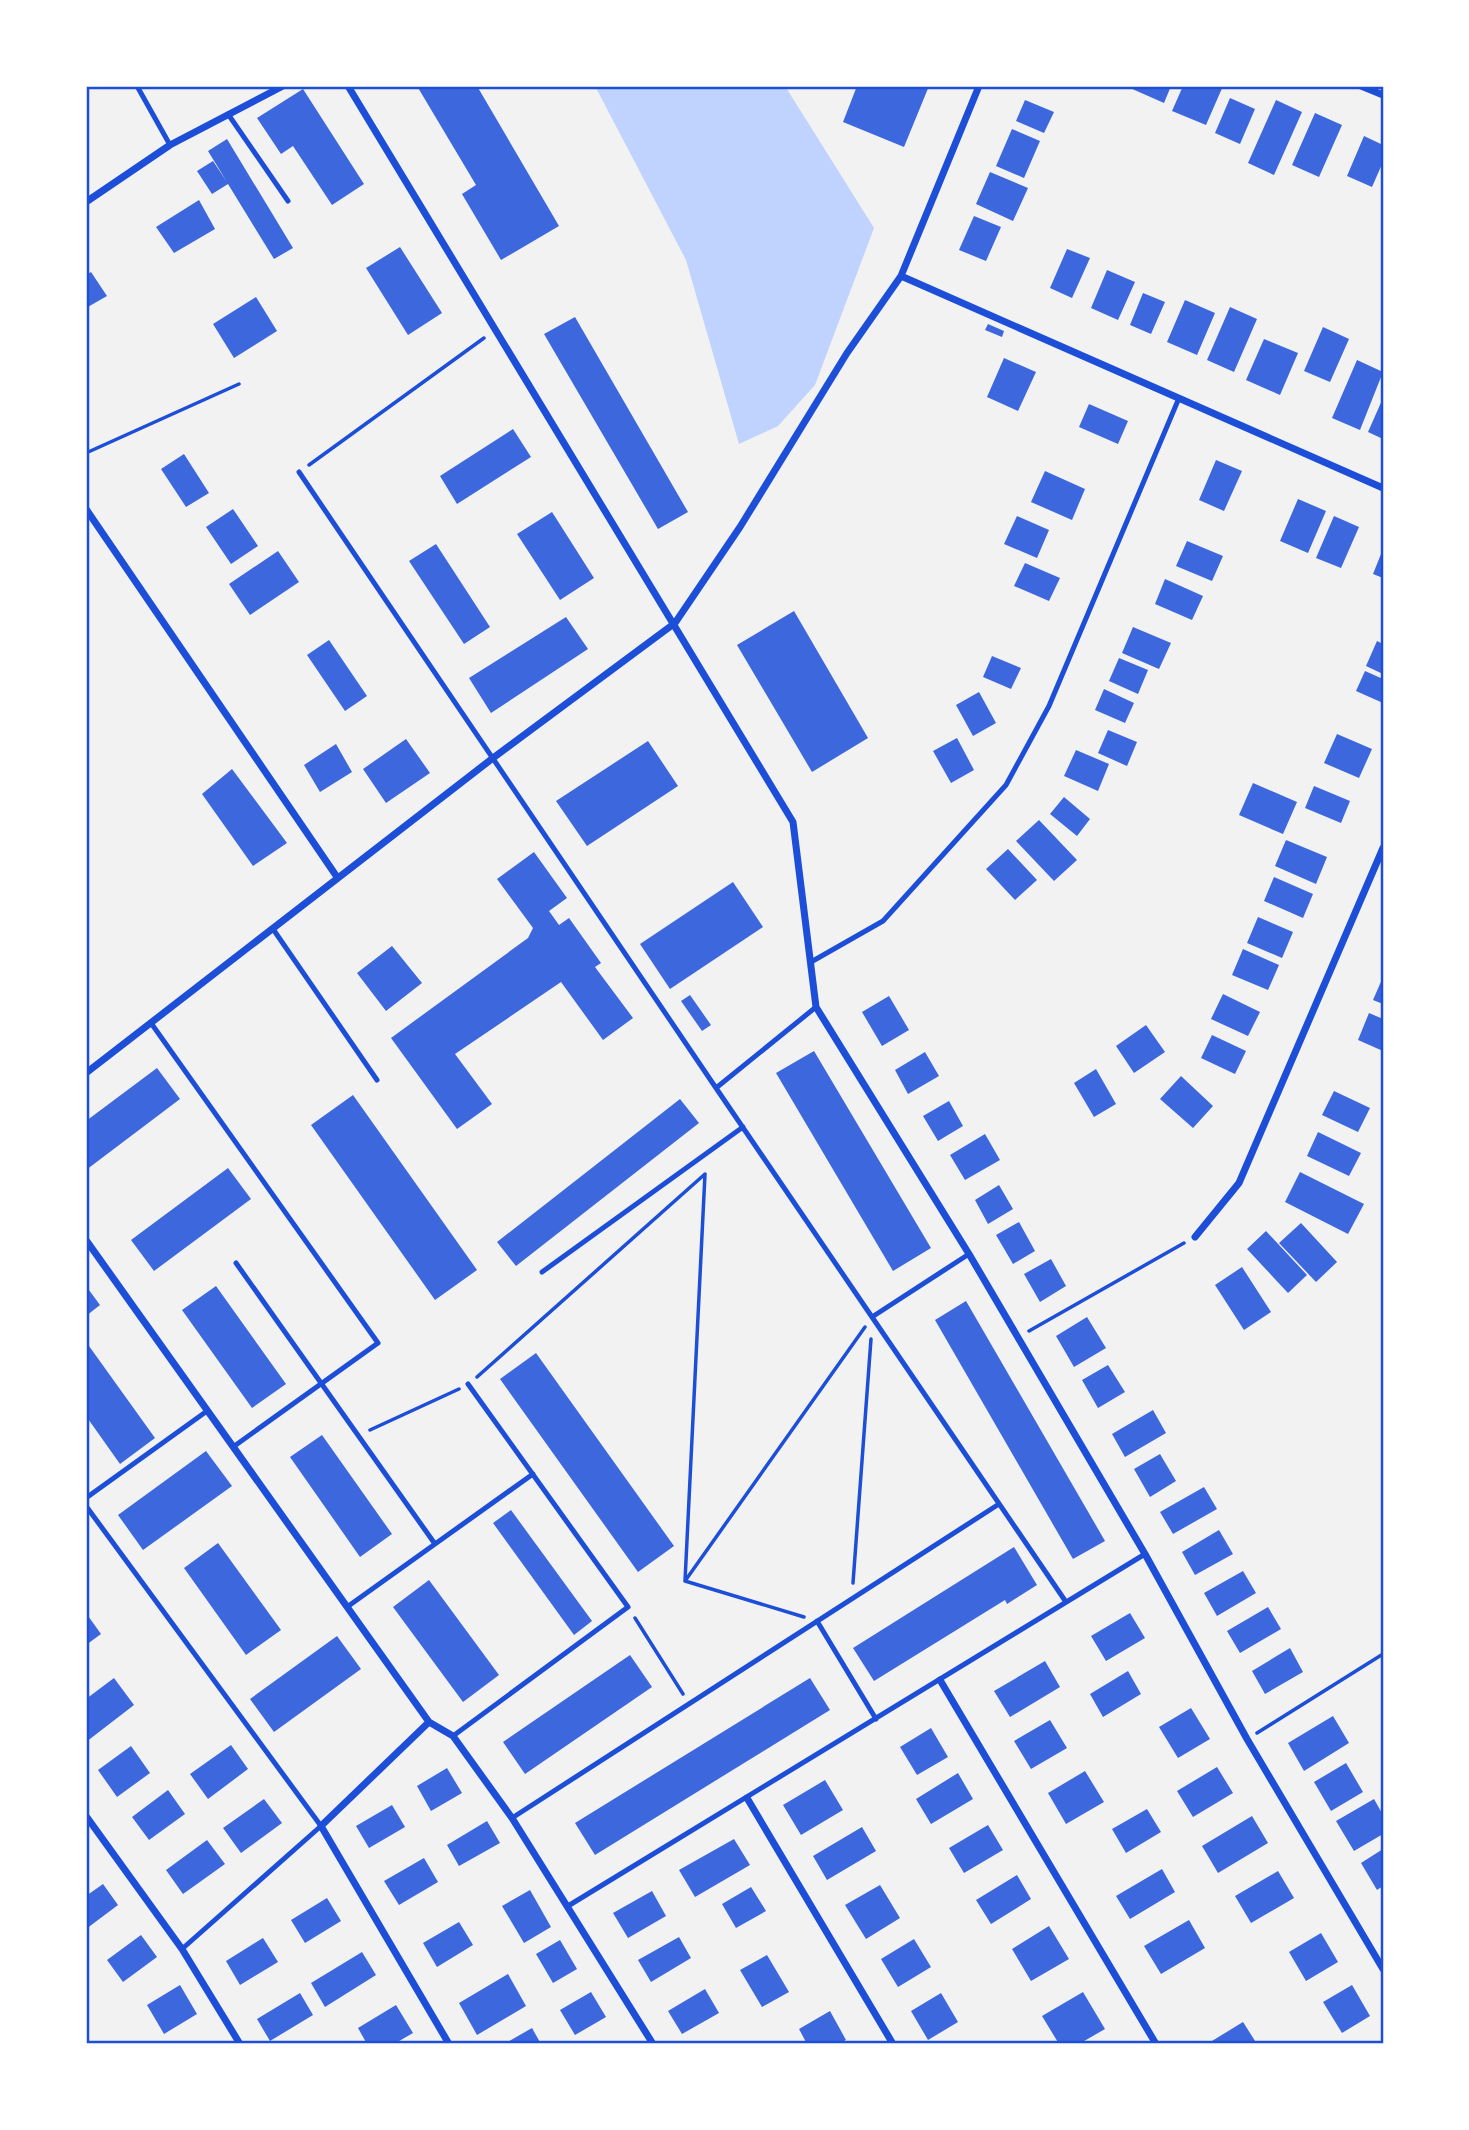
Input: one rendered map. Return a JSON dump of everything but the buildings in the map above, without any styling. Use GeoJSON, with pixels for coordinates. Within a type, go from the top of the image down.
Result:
{"type":"FeatureCollection","features":[{"type":"Feature","properties":{"kind":"street"},"geometry":{"type":"LineString","coordinates":[[86,202],[170,145],[283,86]]}},
{"type":"Feature","properties":{"kind":"street"},"geometry":{"type":"LineString","coordinates":[[348,86],[793,822],[816,1007],[1018,1337],[1145,1554],[1247,1739],[1383,1969]]}},
{"type":"Feature","properties":{"kind":"street"},"geometry":{"type":"LineString","coordinates":[[86,1073],[493,758],[675,624],[740,527],[847,353],[901,276],[979,86]]}},
{"type":"Feature","properties":{"kind":"street"},"geometry":{"type":"LineString","coordinates":[[1361,86],[1383,95]]}},
{"type":"Feature","properties":{"kind":"street"},"geometry":{"type":"LineString","coordinates":[[901,276],[1383,488]]}},
{"type":"Feature","properties":{"kind":"street"},"geometry":{"type":"LineString","coordinates":[[86,509],[337,877]]}},
{"type":"Feature","properties":{"kind":"street"},"geometry":{"type":"LineString","coordinates":[[1195,1237],[1239,1183],[1383,848]]}},
{"type":"Feature","properties":{"kind":"street"},"geometry":{"type":"LineString","coordinates":[[86,1240],[429,1723],[453,1736],[512,1818],[653,2044]]}},
{"type":"Feature","properties":{"kind":"street"},"geometry":{"type":"LineString","coordinates":[[940,1680],[1156,2044]]}},
{"type":"Feature","properties":{"kind":"street"},"geometry":{"type":"LineString","coordinates":[[429,1723],[321,1826],[449,2044]]}},
{"type":"Feature","properties":{"kind":"street"},"geometry":{"type":"LineString","coordinates":[[747,1798],[893,2044]]}},
{"type":"Feature","properties":{"kind":"street"},"geometry":{"type":"LineString","coordinates":[[86,1816],[183,1949],[240,2044]]}},
{"type":"Feature","properties":{"kind":"lane"},"geometry":{"type":"LineString","coordinates":[[137,86],[170,145]]}},
{"type":"Feature","properties":{"kind":"lane"},"geometry":{"type":"LineString","coordinates":[[228,114],[288,201]]}},
{"type":"Feature","properties":{"kind":"lane"},"geometry":{"type":"LineString","coordinates":[[811,962],[883,921],[1006,785],[1049,706],[1179,398]]}},
{"type":"Feature","properties":{"kind":"lane"},"geometry":{"type":"LineString","coordinates":[[299,472],[1066,1602]]}},
{"type":"Feature","properties":{"kind":"lane"},"geometry":{"type":"LineString","coordinates":[[273,929],[377,1080]]}},
{"type":"Feature","properties":{"kind":"lane"},"geometry":{"type":"LineString","coordinates":[[716,1088],[816,1007]]}},
{"type":"Feature","properties":{"kind":"lane"},"geometry":{"type":"LineString","coordinates":[[151,1023],[378,1343],[233,1447]]}},
{"type":"Feature","properties":{"kind":"lane"},"geometry":{"type":"LineString","coordinates":[[542,1272],[743,1127]]}},
{"type":"Feature","properties":{"kind":"lane"},"geometry":{"type":"LineString","coordinates":[[872,1317],[969,1254]]}},
{"type":"Feature","properties":{"kind":"lane"},"geometry":{"type":"LineString","coordinates":[[236,1263],[435,1544]]}},
{"type":"Feature","properties":{"kind":"lane"},"geometry":{"type":"LineString","coordinates":[[453,1736],[628,1607],[468,1384]]}},
{"type":"Feature","properties":{"kind":"lane"},"geometry":{"type":"LineString","coordinates":[[86,1498],[207,1411]]}},
{"type":"Feature","properties":{"kind":"lane"},"geometry":{"type":"LineString","coordinates":[[347,1607],[533,1474]]}},
{"type":"Feature","properties":{"kind":"lane"},"geometry":{"type":"LineString","coordinates":[[512,1818],[999,1504]]}},
{"type":"Feature","properties":{"kind":"lane"},"geometry":{"type":"LineString","coordinates":[[86,1506],[321,1826],[183,1949]]}},
{"type":"Feature","properties":{"kind":"lane"},"geometry":{"type":"LineString","coordinates":[[568,1906],[1145,1554]]}},
{"type":"Feature","properties":{"kind":"lane"},"geometry":{"type":"LineString","coordinates":[[817,1621],[876,1718]]}},
{"type":"Feature","properties":{"kind":"path"},"geometry":{"type":"LineString","coordinates":[[299,472],[497,329]]}},
{"type":"Feature","properties":{"kind":"path"},"geometry":{"type":"LineString","coordinates":[[86,453],[239,384]]}},
{"type":"Feature","properties":{"kind":"path"},"geometry":{"type":"LineString","coordinates":[[358,1436],[468,1384],[705,1174],[685,1581]]}},
{"type":"Feature","properties":{"kind":"path"},"geometry":{"type":"LineString","coordinates":[[1018,1337],[1195,1237]]}},
{"type":"Feature","properties":{"kind":"path"},"geometry":{"type":"LineString","coordinates":[[685,1581],[872,1317]]}},
{"type":"Feature","properties":{"kind":"path"},"geometry":{"type":"LineString","coordinates":[[851,1599],[872,1317]]}},
{"type":"Feature","properties":{"kind":"path"},"geometry":{"type":"LineString","coordinates":[[685,1581],[817,1621]]}},
{"type":"Feature","properties":{"kind":"path"},"geometry":{"type":"LineString","coordinates":[[628,1607],[689,1703]]}},
{"type":"Feature","properties":{"kind":"path"},"geometry":{"type":"LineString","coordinates":[[1247,1739],[1383,1654]]}},
{"type":"Feature","properties":{"kind":"water"},"geometry":{"type":"Polygon","coordinates":[[[595,86],[785,86],[874,228],[815,385],[778,426],[739,444],[686,260],[595,86]]]}}]}
